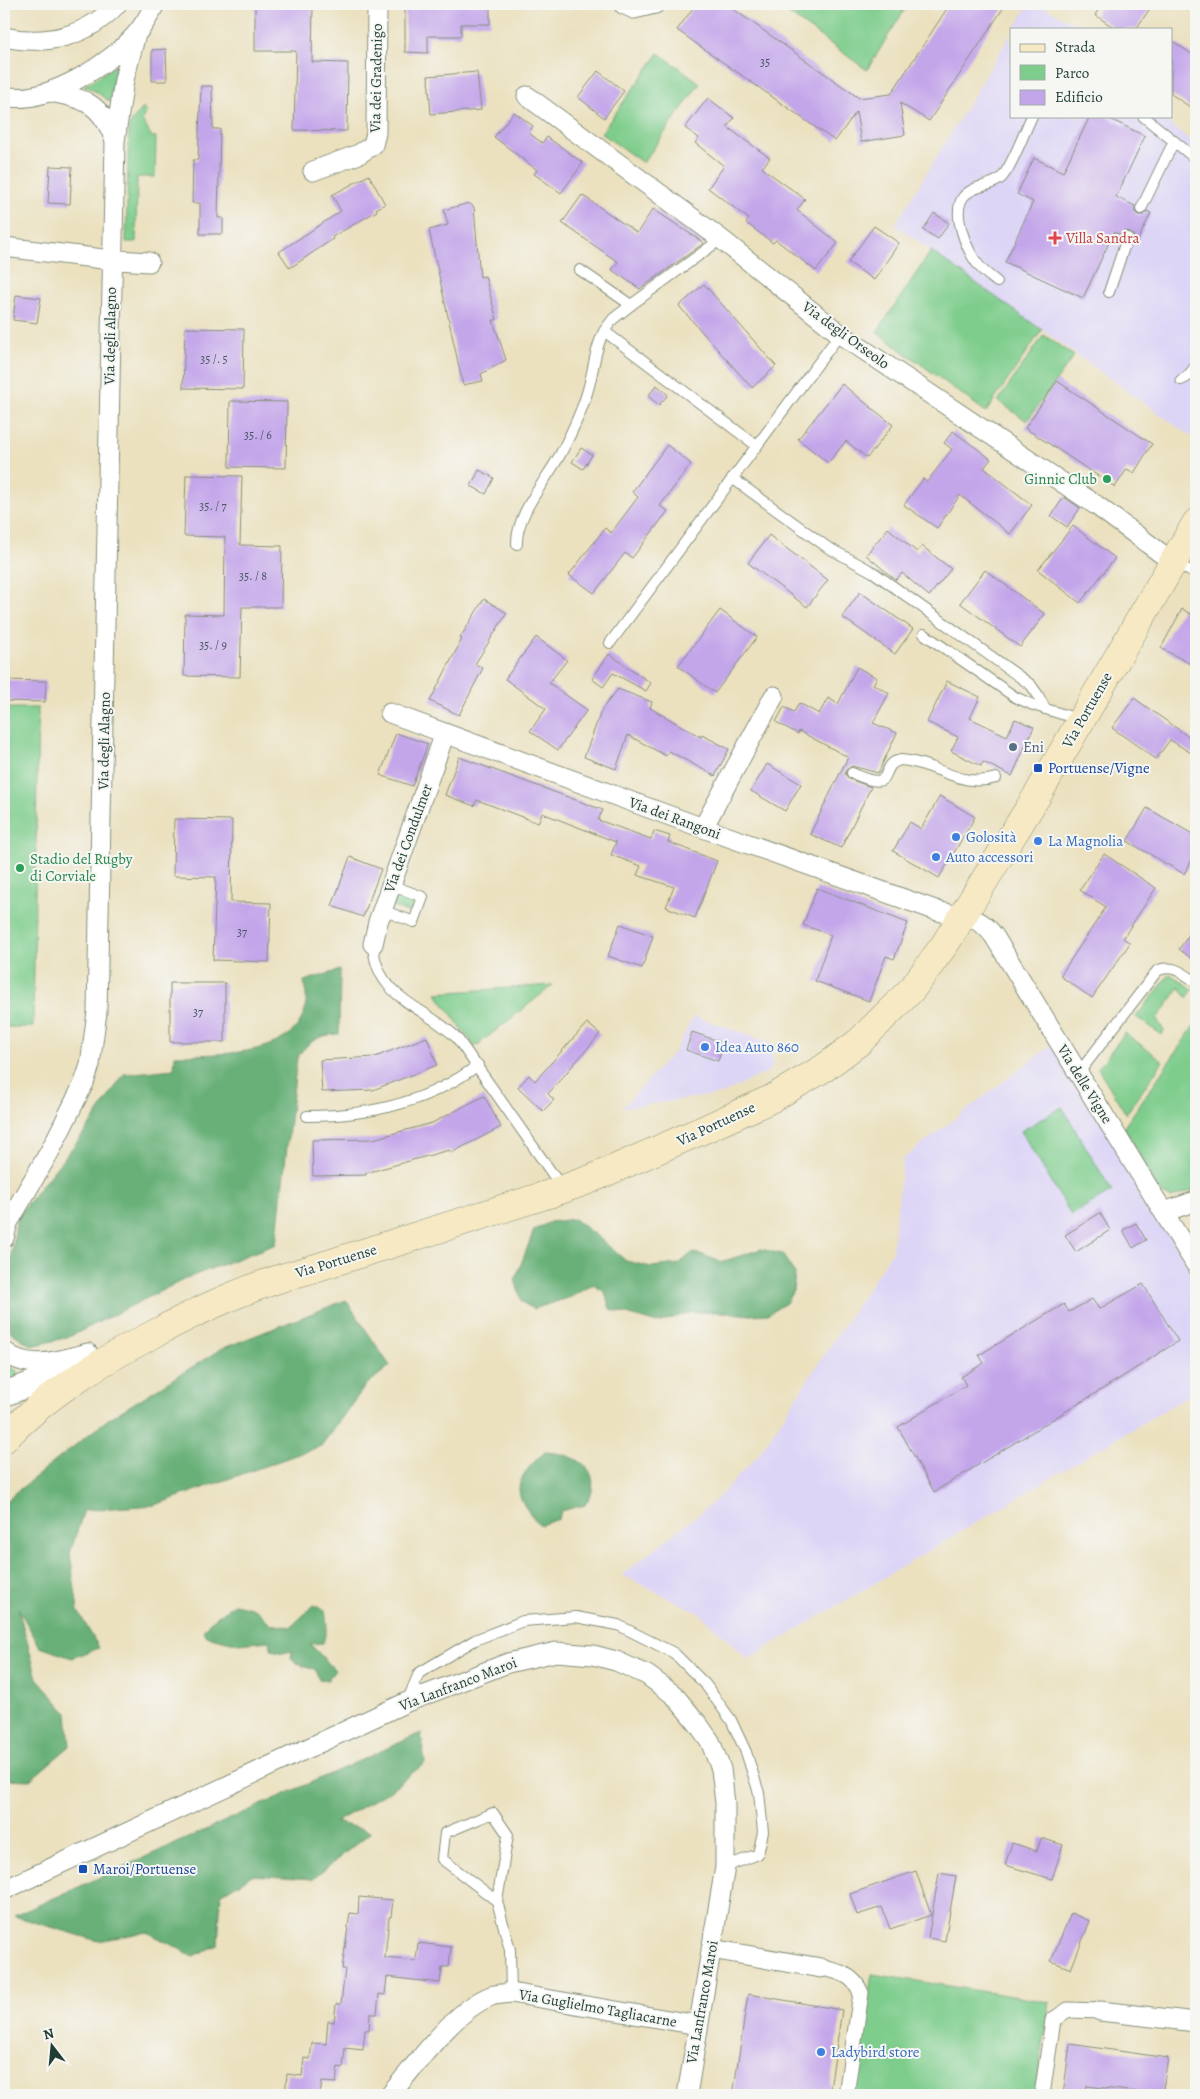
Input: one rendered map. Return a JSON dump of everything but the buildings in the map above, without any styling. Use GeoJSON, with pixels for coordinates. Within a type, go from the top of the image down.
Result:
{"type":"FeatureCollection","features":[{"type":"Feature","properties":{"kind":"main road","name":"Via Portuense"},"geometry":{"type":"LineString","coordinates":[[4,1439],[26,1417],[57,1391],[119,1351],[237,1292],[563,1190],[740,1113],[792,1088],[824,1068],[859,1042],[912,989],[963,915],[1082,720],[1185,568],[1196,523]]}},
{"type":"Feature","properties":{"kind":"street"},"geometry":{"type":"LineString","coordinates":[[4,52],[36,42],[61,38],[79,31],[106,14],[117,4]]}},
{"type":"Feature","properties":{"kind":"street"},"geometry":{"type":"LineString","coordinates":[[49,92],[92,71],[136,34],[155,4]]}},
{"type":"Feature","properties":{"kind":"street","name":"Via dei Gradenigo"},"geometry":{"type":"LineString","coordinates":[[312,171],[359,154],[373,145],[376,133],[377,4]]}},
{"type":"Feature","properties":{"kind":"street"},"geometry":{"type":"LineString","coordinates":[[623,4],[634,9],[656,4]]}},
{"type":"Feature","properties":{"kind":"street","name":"Via degli Alagno"},"geometry":{"type":"LineString","coordinates":[[4,1238],[8,1223],[50,1151],[84,1083],[90,1065],[97,1012],[115,142],[124,80],[136,34]]}},
{"type":"Feature","properties":{"kind":"street"},"geometry":{"type":"LineString","coordinates":[[4,37],[36,42]]}},
{"type":"Feature","properties":{"kind":"street"},"geometry":{"type":"LineString","coordinates":[[6,96],[49,92],[80,99],[94,107],[106,120],[115,142]]}},
{"type":"Feature","properties":{"kind":"street","name":"Via degli Orseolo"},"geometry":{"type":"LineString","coordinates":[[527,96],[721,239],[840,334],[1096,504],[1185,568]]}},
{"type":"Feature","properties":{"kind":"street"},"geometry":{"type":"LineString","coordinates":[[4,247],[150,262]]}},
{"type":"Feature","properties":{"kind":"street"},"geometry":{"type":"LineString","coordinates":[[703,828],[774,696]]}},
{"type":"Feature","properties":{"kind":"street","name":"Via dei Rangoni"},"geometry":{"type":"LineString","coordinates":[[390,713],[703,828],[938,911],[963,915]]}},
{"type":"Feature","properties":{"kind":"street","name":"Via dei Condulmer"},"geometry":{"type":"LineString","coordinates":[[374,944],[382,910],[446,734]]}},
{"type":"Feature","properties":{"kind":"street","name":"Via delle Vigne"},"geometry":{"type":"LineString","coordinates":[[963,915],[983,923],[994,936],[1196,1265]]}},
{"type":"Feature","properties":{"kind":"street"},"geometry":{"type":"LineString","coordinates":[[1164,1212],[1196,1201]]}},
{"type":"Feature","properties":{"kind":"street"},"geometry":{"type":"LineString","coordinates":[[4,1351],[20,1360],[42,1363],[92,1352],[119,1351]]}},
{"type":"Feature","properties":{"kind":"street"},"geometry":{"type":"LineString","coordinates":[[4,1394],[119,1351]]}},
{"type":"Feature","properties":{"kind":"street","name":"Via Lanfranco Maroi"},"geometry":{"type":"LineString","coordinates":[[4,1890],[407,1702],[508,1663],[556,1652],[593,1655],[616,1661],[646,1675],[674,1695],[710,1741],[720,1769],[724,1794],[725,1867],[687,2095]]}},
{"type":"Feature","properties":{"kind":"street"},"geometry":{"type":"LineString","coordinates":[[711,1949],[841,1972],[850,1977],[861,1993],[846,2095]]}},
{"type":"Feature","properties":{"kind":"street","name":"Via Guglielmo Tagliacarne"},"geometry":{"type":"LineString","coordinates":[[390,2095],[448,2028],[468,2009],[492,1995],[511,1993],[698,2025]]}},
{"type":"Feature","properties":{"kind":"street"},"geometry":{"type":"LineString","coordinates":[[1042,2095],[1053,2020],[1068,2010],[1100,2011],[1196,2022]]}},
{"type":"Feature","properties":{"kind":"lane"},"geometry":{"type":"LineString","coordinates":[[997,282],[980,267],[967,246],[960,226],[959,211],[961,202],[969,192],[995,182],[1005,174],[1031,118]]}},
{"type":"Feature","properties":{"kind":"lane"},"geometry":{"type":"LineString","coordinates":[[1145,118],[1196,159]]}},
{"type":"Feature","properties":{"kind":"lane"},"geometry":{"type":"LineString","coordinates":[[1141,209],[1174,141]]}},
{"type":"Feature","properties":{"kind":"lane"},"geometry":{"type":"LineString","coordinates":[[1109,292],[1127,238]]}},
{"type":"Feature","properties":{"kind":"lane"},"geometry":{"type":"LineString","coordinates":[[517,544],[522,518],[561,453],[579,414],[604,331],[613,319],[630,305],[721,239]]}},
{"type":"Feature","properties":{"kind":"lane"},"geometry":{"type":"LineString","coordinates":[[580,270],[630,305]]}},
{"type":"Feature","properties":{"kind":"lane"},"geometry":{"type":"LineString","coordinates":[[604,331],[756,446]]}},
{"type":"Feature","properties":{"kind":"lane"},"geometry":{"type":"LineString","coordinates":[[610,642],[840,334]]}},
{"type":"Feature","properties":{"kind":"lane"},"geometry":{"type":"LineString","coordinates":[[1181,380],[1187,377],[1196,366]]}},
{"type":"Feature","properties":{"kind":"lane"},"geometry":{"type":"LineString","coordinates":[[732,478],[827,547],[873,572],[1031,685],[1045,709]]}},
{"type":"Feature","properties":{"kind":"lane"},"geometry":{"type":"LineString","coordinates":[[924,634],[1010,694],[1026,703],[1082,720]]}},
{"type":"Feature","properties":{"kind":"lane"},"geometry":{"type":"LineString","coordinates":[[852,773],[870,781],[879,782],[886,776],[893,763],[901,760],[970,781],[996,778]]}},
{"type":"Feature","properties":{"kind":"lane"},"geometry":{"type":"LineString","coordinates":[[382,910],[414,922],[423,897],[391,885]]}},
{"type":"Feature","properties":{"kind":"lane"},"geometry":{"type":"LineString","coordinates":[[374,944],[378,971],[388,986],[447,1028],[457,1038],[478,1065],[563,1190]]}},
{"type":"Feature","properties":{"kind":"lane"},"geometry":{"type":"LineString","coordinates":[[1078,1074],[1157,971],[1170,968],[1196,982]]}},
{"type":"Feature","properties":{"kind":"lane"},"geometry":{"type":"LineString","coordinates":[[307,1116],[362,1112],[406,1103],[444,1087],[478,1065]]}},
{"type":"Feature","properties":{"kind":"lane"},"geometry":{"type":"LineString","coordinates":[[407,1702],[419,1673],[475,1640],[523,1621],[576,1617],[618,1625],[674,1653],[705,1684],[731,1720],[746,1752],[759,1793],[763,1832],[758,1854],[725,1867]]}},
{"type":"Feature","properties":{"kind":"lane"},"geometry":{"type":"LineString","coordinates":[[497,1901],[442,1859],[445,1833],[493,1813],[508,1835],[497,1901],[510,1950],[511,1993]]}},
{"type":"Feature","properties":{"kind":"shaded area"},"geometry":{"type":"Polygon","coordinates":[[[1029,4],[1039,4],[1082,28],[1015,28],[1029,4]]]}},
{"type":"Feature","properties":{"kind":"shaded area","name":"Villa Sandra"},"geometry":{"type":"Polygon","coordinates":[[[1010,36],[1010,118],[1162,118],[1196,145],[1196,440],[895,225],[1010,36]]]}},
{"type":"Feature","properties":{"kind":"shaded area"},"geometry":{"type":"Polygon","coordinates":[[[694,1016],[770,1043],[773,1065],[769,1071],[722,1094],[622,1108],[675,1051],[694,1016]]]}},
{"type":"Feature","properties":{"kind":"shaded area"},"geometry":{"type":"Polygon","coordinates":[[[1055,1042],[1196,1280],[1196,1391],[748,1659],[699,1613],[622,1575],[715,1501],[759,1454],[892,1252],[903,1159],[1055,1042]]]}},
{"type":"Feature","properties":{"kind":"green space"},"geometry":{"type":"Polygon","coordinates":[[[775,4],[908,4],[867,70],[775,4]]]}},
{"type":"Feature","properties":{"kind":"green space"},"geometry":{"type":"Polygon","coordinates":[[[659,53],[700,83],[643,163],[601,133],[659,53]]]}},
{"type":"Feature","properties":{"kind":"green space"},"geometry":{"type":"Polygon","coordinates":[[[116,65],[110,102],[95,91],[84,86],[116,65]]]}},
{"type":"Feature","properties":{"kind":"green space"},"geometry":{"type":"Polygon","coordinates":[[[143,108],[146,112],[142,120],[152,137],[156,137],[155,177],[137,177],[136,242],[126,242],[129,125],[143,108]]]}},
{"type":"Feature","properties":{"kind":"green space"},"geometry":{"type":"Polygon","coordinates":[[[931,251],[1042,330],[986,412],[877,332],[931,251]]]}},
{"type":"Feature","properties":{"kind":"green space"},"geometry":{"type":"Polygon","coordinates":[[[1044,335],[1074,356],[1027,421],[998,401],[1044,335]]]}},
{"type":"Feature","properties":{"kind":"green space","name":"Stadio del Rugby di Corviale"},"geometry":{"type":"Polygon","coordinates":[[[4,708],[38,708],[33,1027],[4,1027],[4,708]]]}},
{"type":"Feature","properties":{"kind":"green space"},"geometry":{"type":"Polygon","coordinates":[[[397,898],[414,904],[411,913],[393,907],[397,898]]]}},
{"type":"Feature","properties":{"kind":"green space"},"geometry":{"type":"Polygon","coordinates":[[[340,970],[339,1034],[315,1040],[305,1047],[297,1058],[276,1244],[187,1278],[69,1337],[32,1346],[11,1332],[4,1310],[17,1216],[85,1132],[124,1074],[174,1069],[175,1055],[232,1053],[253,1050],[272,1044],[288,1035],[300,1022],[306,1004],[304,981],[340,970]]]}},
{"type":"Feature","properties":{"kind":"green space"},"geometry":{"type":"Polygon","coordinates":[[[1170,974],[1193,989],[1187,998],[1180,987],[1157,1019],[1164,1031],[1162,1035],[1136,1017],[1170,974]]]}},
{"type":"Feature","properties":{"kind":"green space"},"geometry":{"type":"Polygon","coordinates":[[[553,985],[475,1047],[436,993],[553,985]]]}},
{"type":"Feature","properties":{"kind":"green space"},"geometry":{"type":"Polygon","coordinates":[[[1196,1023],[1196,1189],[1171,1198],[1159,1192],[1124,1127],[1196,1023]]]}},
{"type":"Feature","properties":{"kind":"green space"},"geometry":{"type":"Polygon","coordinates":[[[1125,1033],[1163,1061],[1126,1114],[1098,1068],[1125,1033]]]}},
{"type":"Feature","properties":{"kind":"green space"},"geometry":{"type":"Polygon","coordinates":[[[1062,1107],[1112,1191],[1071,1215],[1021,1131],[1062,1107]]]}},
{"type":"Feature","properties":{"kind":"green space"},"geometry":{"type":"Polygon","coordinates":[[[574,1219],[626,1261],[651,1267],[679,1264],[692,1253],[721,1262],[761,1249],[782,1254],[795,1274],[793,1291],[786,1303],[768,1314],[692,1312],[657,1323],[610,1309],[605,1292],[593,1285],[571,1297],[533,1309],[522,1302],[515,1280],[534,1230],[550,1222],[574,1219]]]}},
{"type":"Feature","properties":{"kind":"green space"},"geometry":{"type":"Polygon","coordinates":[[[346,1300],[390,1366],[366,1385],[321,1446],[155,1505],[84,1510],[70,1553],[78,1611],[99,1648],[72,1658],[40,1647],[18,1608],[37,1678],[67,1713],[70,1746],[30,1780],[4,1779],[4,1502],[107,1420],[221,1349],[346,1300]]]}},
{"type":"Feature","properties":{"kind":"green space"},"geometry":{"type":"Polygon","coordinates":[[[4,1362],[16,1370],[18,1374],[15,1378],[4,1384],[4,1362]]]}},
{"type":"Feature","properties":{"kind":"green space"},"geometry":{"type":"Polygon","coordinates":[[[545,1452],[562,1454],[579,1461],[586,1466],[593,1481],[590,1497],[585,1505],[561,1511],[559,1519],[540,1525],[524,1504],[519,1487],[526,1471],[545,1452]]]}},
{"type":"Feature","properties":{"kind":"green space"},"geometry":{"type":"Polygon","coordinates":[[[234,1604],[245,1606],[258,1612],[269,1624],[291,1627],[314,1605],[325,1610],[327,1627],[323,1643],[310,1644],[335,1670],[328,1680],[319,1679],[315,1669],[302,1666],[291,1658],[292,1651],[283,1653],[272,1650],[269,1641],[239,1644],[207,1636],[203,1631],[210,1622],[234,1604]]]}},
{"type":"Feature","properties":{"kind":"green space"},"geometry":{"type":"Polygon","coordinates":[[[421,1733],[425,1763],[389,1791],[336,1822],[371,1832],[313,1879],[252,1875],[221,1894],[218,1945],[193,1956],[147,1932],[98,1941],[14,1916],[421,1733]]]}},
{"type":"Feature","properties":{"kind":"green space"},"geometry":{"type":"Polygon","coordinates":[[[872,1974],[1050,2002],[1035,2095],[853,2095],[872,1974]]]}},
{"type":"Feature","properties":{"kind":"place","name":"Villa Sandra"},"geometry":{"type":"Point","coordinates":[1055,238]}},
{"type":"Feature","properties":{"kind":"place","name":"Ginnic Club"},"geometry":{"type":"Point","coordinates":[1107,479]}},
{"type":"Feature","properties":{"kind":"place","name":"Eni"},"geometry":{"type":"Point","coordinates":[1013,747]}},
{"type":"Feature","properties":{"kind":"place","name":"Portuense/Vigne"},"geometry":{"type":"Point","coordinates":[1038,768]}},
{"type":"Feature","properties":{"kind":"place","name":"Golosità"},"geometry":{"type":"Point","coordinates":[956,837]}},
{"type":"Feature","properties":{"kind":"place","name":"La Magnolia"},"geometry":{"type":"Point","coordinates":[1038,841]}},
{"type":"Feature","properties":{"kind":"place","name":"Auto accessori"},"geometry":{"type":"Point","coordinates":[936,857]}},
{"type":"Feature","properties":{"kind":"place","name":"Stadio del Rugby di Corviale"},"geometry":{"type":"Point","coordinates":[20,868]}},
{"type":"Feature","properties":{"kind":"place","name":"Idea Auto 860"},"geometry":{"type":"Point","coordinates":[705,1047]}},
{"type":"Feature","properties":{"kind":"place","name":"Maroi/Portuense"},"geometry":{"type":"Point","coordinates":[83,1869]}},
{"type":"Feature","properties":{"kind":"place","name":"Ladybird store"},"geometry":{"type":"Point","coordinates":[821,2052]}}]}
